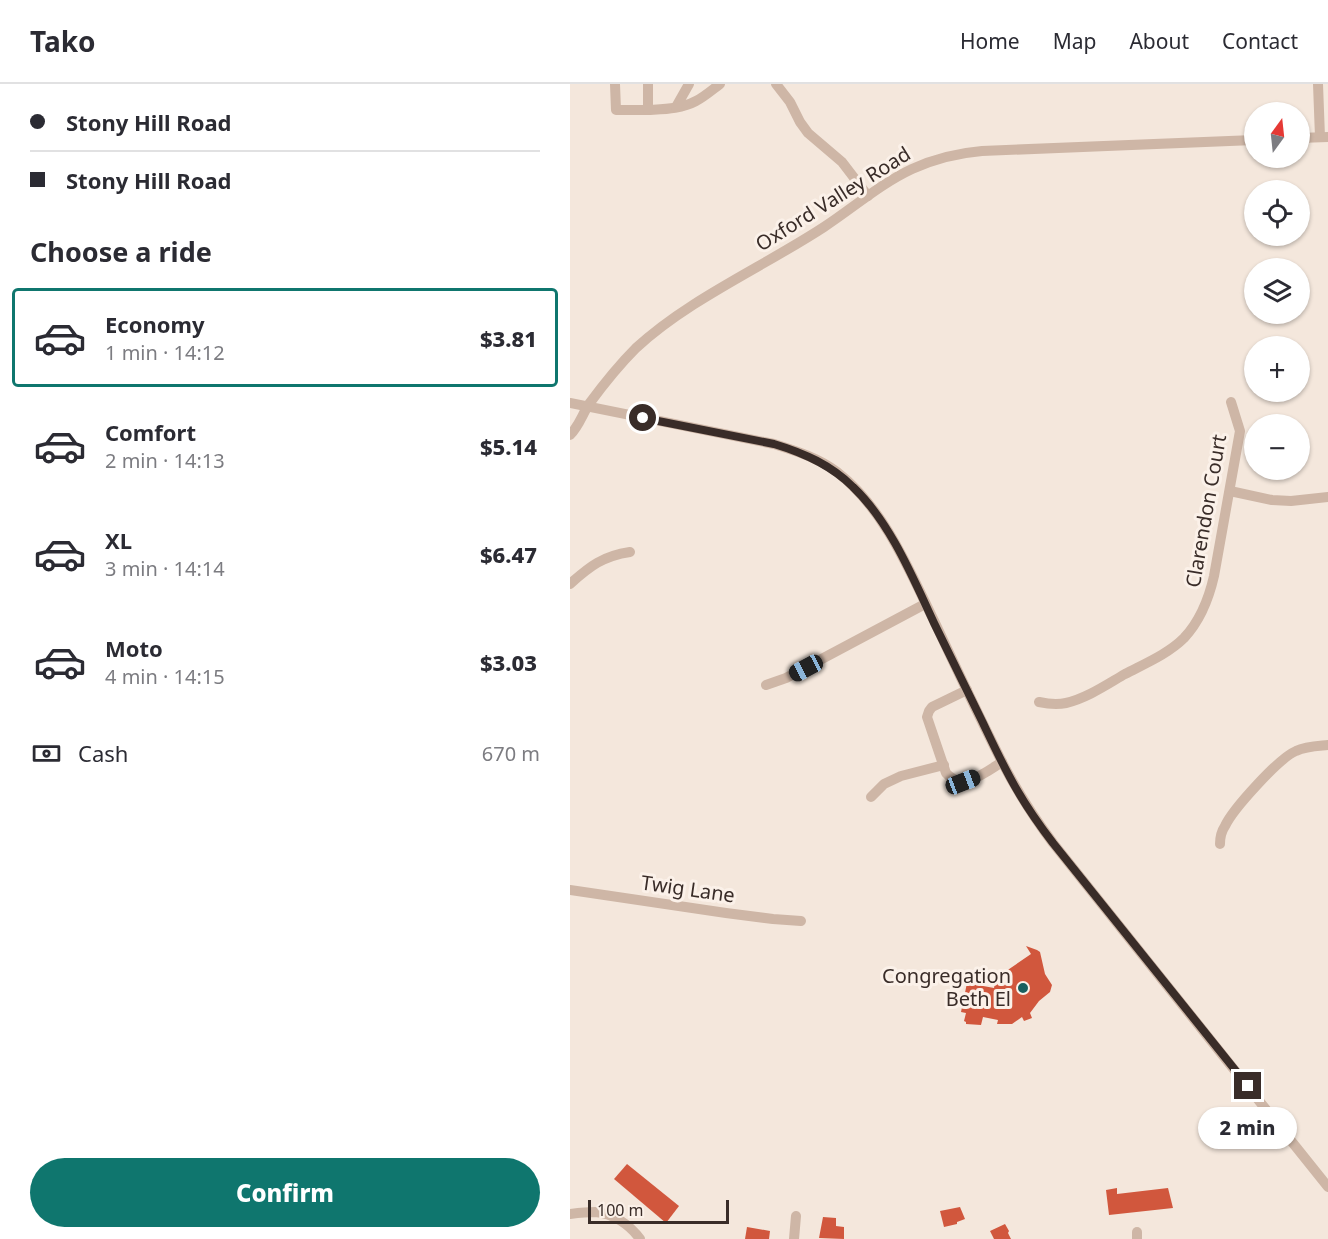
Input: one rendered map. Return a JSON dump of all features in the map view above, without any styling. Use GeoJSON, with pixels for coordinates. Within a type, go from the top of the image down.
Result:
{"type":"FeatureCollection","features":[{"type":"Feature","properties":{"kind":"street"},"geometry":{"type":"LineString","coordinates":[[615,84],[616,110],[676,107],[696,101],[720,84]]}},
{"type":"Feature","properties":{"kind":"street"},"geometry":{"type":"LineString","coordinates":[[648,84],[648,110]]}},
{"type":"Feature","properties":{"kind":"street"},"geometry":{"type":"LineString","coordinates":[[676,107],[689,84]]}},
{"type":"Feature","properties":{"kind":"street"},"geometry":{"type":"LineString","coordinates":[[776,84],[790,102],[808,133],[842,162],[868,196]]}},
{"type":"Feature","properties":{"kind":"street"},"geometry":{"type":"LineString","coordinates":[[1318,84],[1324,137]]}},
{"type":"Feature","properties":{"kind":"street","name":"Oxford Valley Road"},"geometry":{"type":"LineString","coordinates":[[570,435],[604,385],[627,358],[659,329],[702,300],[824,227],[912,169],[936,160],[982,151],[1244,140]]}},
{"type":"Feature","properties":{"kind":"street","name":"Clarendon Court"},"geometry":{"type":"LineString","coordinates":[[1039,702],[1050,705],[1064,704],[1080,699],[1163,654],[1184,638],[1203,611],[1210,593],[1240,430],[1231,402]]}},
{"type":"Feature","properties":{"kind":"street"},"geometry":{"type":"LineString","coordinates":[[570,403],[774,444],[812,458],[833,470],[854,488],[879,518],[904,562],[1002,762],[1034,818],[1328,1187]]}},
{"type":"Feature","properties":{"kind":"street"},"geometry":{"type":"LineString","coordinates":[[1230,491],[1272,500],[1291,501],[1328,497]]}},
{"type":"Feature","properties":{"kind":"street"},"geometry":{"type":"LineString","coordinates":[[570,584],[587,568],[600,560],[630,552]]}},
{"type":"Feature","properties":{"kind":"street"},"geometry":{"type":"LineString","coordinates":[[765,685],[786,678],[925,604]]}},
{"type":"Feature","properties":{"kind":"street"},"geometry":{"type":"LineString","coordinates":[[967,690],[932,707],[927,717],[946,773],[951,779],[963,782],[983,774],[1002,762]]}},
{"type":"Feature","properties":{"kind":"street"},"geometry":{"type":"LineString","coordinates":[[1220,844],[1220,836],[1231,814],[1281,760],[1296,750],[1328,745]]}},
{"type":"Feature","properties":{"kind":"street"},"geometry":{"type":"LineString","coordinates":[[871,797],[884,784],[902,776],[944,765]]}},
{"type":"Feature","properties":{"kind":"street","name":"Twig Lane"},"geometry":{"type":"LineString","coordinates":[[570,890],[726,913],[801,921]]}},
{"type":"Feature","properties":{"kind":"street"},"geometry":{"type":"LineString","coordinates":[[570,1214],[592,1212],[607,1215],[627,1225],[640,1239]]}},
{"type":"Feature","properties":{"kind":"street"},"geometry":{"type":"LineString","coordinates":[[794,1239],[796,1216]]}},
{"type":"Feature","properties":{"kind":"building","name":"Congregation Beth El"},"geometry":{"type":"Polygon","coordinates":[[[1026,946],[1040,952],[1045,974],[1052,985],[1050,992],[1030,1013],[1032,1018],[1024,1021],[1022,1017],[1012,1024],[997,1024],[998,1020],[983,1017],[981,1025],[966,1024],[964,1021],[966,1013],[961,1012],[967,983],[994,988],[996,978],[1031,954],[1026,946]]]}},
{"type":"Feature","properties":{"kind":"building"},"geometry":{"type":"Polygon","coordinates":[[[627,1164],[679,1206],[666,1223],[614,1179],[627,1164]]]}},
{"type":"Feature","properties":{"kind":"building"},"geometry":{"type":"Polygon","coordinates":[[[1117,1188],[1117,1194],[1168,1188],[1173,1208],[1109,1215],[1106,1190],[1117,1188]]]}},
{"type":"Feature","properties":{"kind":"building"},"geometry":{"type":"Polygon","coordinates":[[[960,1207],[965,1219],[957,1224],[944,1227],[940,1211],[960,1207]]]}},
{"type":"Feature","properties":{"kind":"building"},"geometry":{"type":"Polygon","coordinates":[[[823,1217],[836,1218],[836,1226],[844,1227],[844,1239],[819,1238],[823,1217]]]}},
{"type":"Feature","properties":{"kind":"building"},"geometry":{"type":"Polygon","coordinates":[[[1005,1224],[1011,1239],[994,1239],[990,1231],[1005,1224]]]}},
{"type":"Feature","properties":{"kind":"building"},"geometry":{"type":"Polygon","coordinates":[[[747,1227],[770,1231],[769,1239],[745,1239],[747,1227]]]}},
{"type":"Feature","properties":{"kind":"place","name":"Congregation Beth El"},"geometry":{"type":"Point","coordinates":[1023,988]}},
{"type":"Feature","properties":{"kind":"route"},"geometry":{"type":"LineString","coordinates":[[643,418],[774,444],[795,451],[838,473],[870,505],[913,579],[1000,758],[1034,818],[1248,1086]]}}]}
